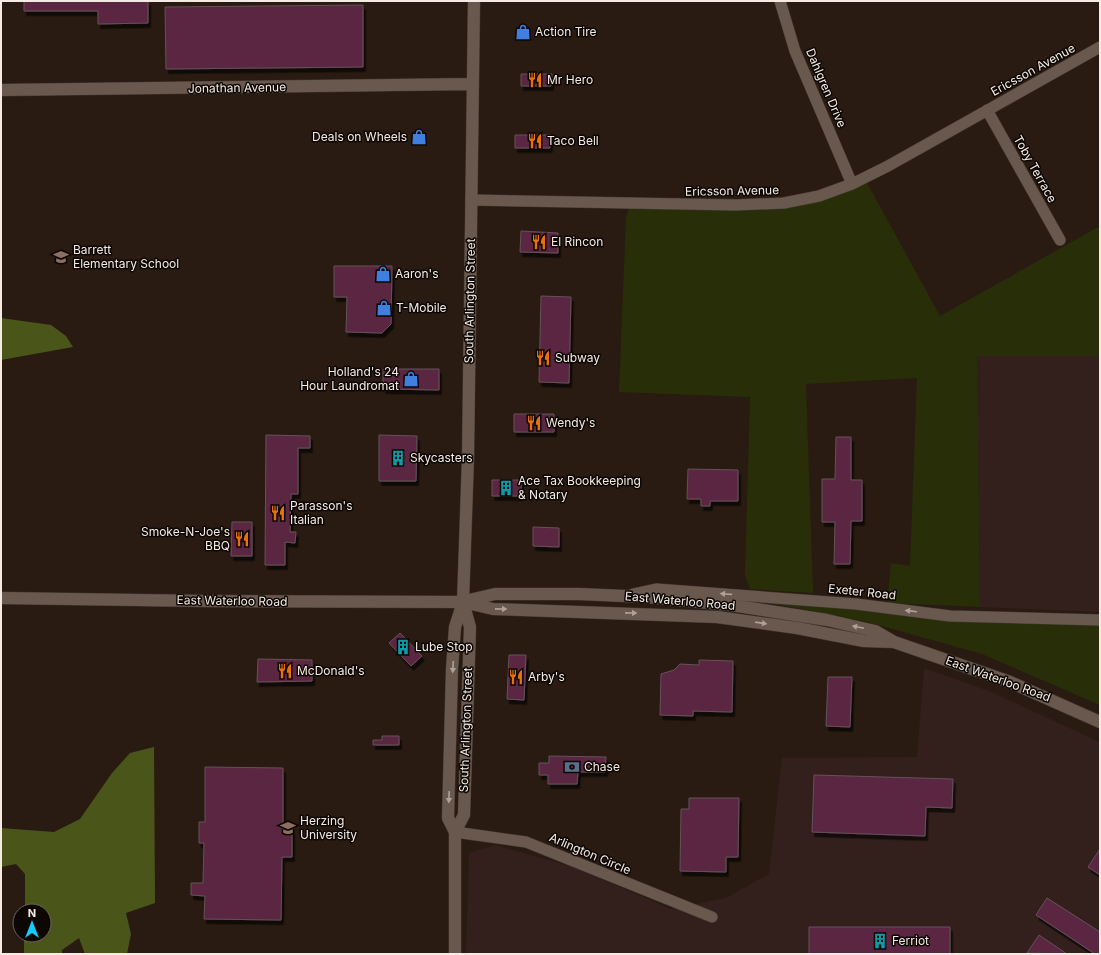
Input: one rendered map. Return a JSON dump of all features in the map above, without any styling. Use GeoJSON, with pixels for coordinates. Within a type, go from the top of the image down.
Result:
{"type":"FeatureCollection","features":[{"type":"Feature","properties":{"kind":"main road","name":"South Arlington Street"},"geometry":{"type":"LineString","coordinates":[[455,954],[455,832],[448,818],[452,674],[455,627],[463,602],[468,458],[474,1]]}},
{"type":"Feature","properties":{"kind":"main road","name":"Jonathan Avenue"},"geometry":{"type":"LineString","coordinates":[[1,90],[473,84]]}},
{"type":"Feature","properties":{"kind":"main road","name":"East Waterloo Road"},"geometry":{"type":"LineString","coordinates":[[463,602],[495,594],[622,596],[731,606],[791,614],[876,631],[894,642],[1010,682],[1100,722]]}},
{"type":"Feature","properties":{"kind":"main road","name":"East Waterloo Road"},"geometry":{"type":"LineString","coordinates":[[1,598],[206,601],[463,602],[493,609],[717,617],[797,628],[864,641],[894,642]]}},
{"type":"Feature","properties":{"kind":"main road","name":"South Arlington Street"},"geometry":{"type":"LineString","coordinates":[[455,832],[464,815],[470,627],[463,602]]}},
{"type":"Feature","properties":{"kind":"street","name":"Dahlgren Drive"},"geometry":{"type":"LineString","coordinates":[[780,1],[795,51],[852,184]]}},
{"type":"Feature","properties":{"kind":"street","name":"Ericsson Avenue"},"geometry":{"type":"LineString","coordinates":[[471,200],[763,205],[805,199],[852,184],[1100,47]]}},
{"type":"Feature","properties":{"kind":"street","name":"Toby Terrace"},"geometry":{"type":"LineString","coordinates":[[987,110],[1060,240]]}},
{"type":"Feature","properties":{"kind":"street","name":"Exeter Road"},"geometry":{"type":"LineString","coordinates":[[622,596],[656,589],[856,604],[950,616],[1100,620]]}},
{"type":"Feature","properties":{"kind":"street","name":"Arlington Circle"},"geometry":{"type":"LineString","coordinates":[[455,832],[526,842],[712,917]]}},
{"type":"Feature","properties":{"kind":"shaded area"},"geometry":{"type":"Polygon","coordinates":[[[977,356],[1100,356],[1100,612],[980,607],[977,356]]]}},
{"type":"Feature","properties":{"kind":"shaded area"},"geometry":{"type":"Polygon","coordinates":[[[924,668],[989,691],[1100,742],[1100,954],[466,954],[469,853],[495,845],[573,867],[671,909],[726,898],[769,874],[782,758],[917,757],[924,668]]]}},
{"type":"Feature","properties":{"kind":"green space"},"geometry":{"type":"Polygon","coordinates":[[[867,183],[940,316],[1100,226],[1100,356],[977,356],[980,607],[890,603],[888,595],[891,563],[910,566],[917,378],[806,384],[813,593],[750,589],[745,575],[750,397],[619,392],[626,218],[629,208],[778,209],[840,195],[867,183]]]}},
{"type":"Feature","properties":{"kind":"green space"},"geometry":{"type":"Polygon","coordinates":[[[1,318],[51,325],[66,336],[73,347],[1,360],[1,318]]]}},
{"type":"Feature","properties":{"kind":"green space"},"geometry":{"type":"Polygon","coordinates":[[[742,599],[1100,623],[1100,705],[982,654],[864,621],[742,599]]]}},
{"type":"Feature","properties":{"kind":"green space"},"geometry":{"type":"Polygon","coordinates":[[[154,747],[155,903],[126,913],[131,934],[127,954],[85,954],[79,938],[62,950],[62,954],[24,954],[24,943],[52,943],[52,903],[25,903],[25,874],[16,864],[1,867],[1,828],[54,832],[80,819],[112,773],[130,753],[154,747]]]}},
{"type":"Feature","properties":{"kind":"building"},"geometry":{"type":"Polygon","coordinates":[[[24,1],[148,1],[148,23],[98,24],[98,11],[24,11],[24,1]]]}},
{"type":"Feature","properties":{"kind":"building"},"geometry":{"type":"Polygon","coordinates":[[[363,5],[363,67],[166,69],[165,7],[363,5]]]}},
{"type":"Feature","properties":{"kind":"building"},"geometry":{"type":"Polygon","coordinates":[[[521,74],[552,74],[551,86],[521,86],[521,74]]]}},
{"type":"Feature","properties":{"kind":"building"},"geometry":{"type":"Polygon","coordinates":[[[515,135],[550,135],[550,148],[515,148],[515,135]]]}},
{"type":"Feature","properties":{"kind":"building","name":"El Rincon"},"geometry":{"type":"Polygon","coordinates":[[[521,231],[558,233],[558,253],[520,252],[521,231]]]}},
{"type":"Feature","properties":{"kind":"building"},"geometry":{"type":"Polygon","coordinates":[[[334,266],[392,266],[391,324],[382,333],[346,332],[347,297],[334,297],[334,266]]]}},
{"type":"Feature","properties":{"kind":"building"},"geometry":{"type":"Polygon","coordinates":[[[541,296],[571,297],[569,383],[539,382],[541,296]]]}},
{"type":"Feature","properties":{"kind":"building","name":"Holland's 24 Hour Laundromat"},"geometry":{"type":"Polygon","coordinates":[[[383,369],[439,369],[439,390],[383,389],[383,369]]]}},
{"type":"Feature","properties":{"kind":"building","name":"Wendy's"},"geometry":{"type":"Polygon","coordinates":[[[514,414],[554,414],[554,432],[514,432],[514,414]]]}},
{"type":"Feature","properties":{"kind":"building","name":"Parasson's Italian"},"geometry":{"type":"Polygon","coordinates":[[[266,435],[310,436],[310,448],[298,448],[298,494],[291,494],[290,532],[296,532],[295,543],[285,542],[285,565],[265,565],[266,435]]]}},
{"type":"Feature","properties":{"kind":"building","name":"Skycasters"},"geometry":{"type":"Polygon","coordinates":[[[379,435],[417,436],[416,481],[379,481],[379,435]]]}},
{"type":"Feature","properties":{"kind":"building"},"geometry":{"type":"Polygon","coordinates":[[[836,437],[851,437],[851,480],[862,480],[862,521],[851,521],[850,564],[834,564],[835,522],[822,522],[822,479],[835,479],[836,437]]]}},
{"type":"Feature","properties":{"kind":"building"},"geometry":{"type":"Polygon","coordinates":[[[688,469],[738,470],[738,501],[710,501],[710,506],[701,506],[701,499],[687,499],[688,469]]]}},
{"type":"Feature","properties":{"kind":"building","name":"Ace Tax Bookkeeping & Notary"},"geometry":{"type":"Polygon","coordinates":[[[492,480],[521,480],[521,496],[492,496],[492,480]]]}},
{"type":"Feature","properties":{"kind":"building","name":"Smoke-N-Joe's BBQ"},"geometry":{"type":"Polygon","coordinates":[[[232,522],[252,522],[252,556],[231,556],[232,522]]]}},
{"type":"Feature","properties":{"kind":"building"},"geometry":{"type":"Polygon","coordinates":[[[533,527],[559,528],[559,547],[533,546],[533,527]]]}},
{"type":"Feature","properties":{"kind":"building","name":"Lube Stop"},"geometry":{"type":"Polygon","coordinates":[[[400,633],[422,656],[411,666],[389,643],[400,633]]]}},
{"type":"Feature","properties":{"kind":"building","name":"Arby's"},"geometry":{"type":"Polygon","coordinates":[[[509,655],[526,655],[524,700],[507,699],[509,655]]]}},
{"type":"Feature","properties":{"kind":"building","name":"McDonald's"},"geometry":{"type":"Polygon","coordinates":[[[258,659],[312,660],[312,681],[257,682],[258,659]]]}},
{"type":"Feature","properties":{"kind":"building"},"geometry":{"type":"Polygon","coordinates":[[[699,660],[733,661],[732,712],[693,711],[693,716],[660,715],[661,674],[674,670],[680,664],[699,665],[699,660]]]}},
{"type":"Feature","properties":{"kind":"building"},"geometry":{"type":"Polygon","coordinates":[[[828,677],[852,677],[850,727],[826,726],[828,677]]]}},
{"type":"Feature","properties":{"kind":"building"},"geometry":{"type":"Polygon","coordinates":[[[382,736],[399,736],[399,745],[373,745],[373,740],[382,740],[382,736]]]}},
{"type":"Feature","properties":{"kind":"building","name":"Chase"},"geometry":{"type":"Polygon","coordinates":[[[549,756],[606,757],[605,772],[578,772],[577,784],[548,784],[548,775],[539,775],[539,763],[549,763],[549,756]]]}},
{"type":"Feature","properties":{"kind":"building"},"geometry":{"type":"Polygon","coordinates":[[[205,767],[283,768],[283,829],[292,829],[292,857],[282,857],[281,920],[204,919],[205,896],[191,895],[191,883],[203,883],[204,843],[199,843],[199,822],[205,822],[205,767]]]}},
{"type":"Feature","properties":{"kind":"building"},"geometry":{"type":"Polygon","coordinates":[[[814,775],[953,779],[952,808],[926,807],[925,836],[812,832],[814,775]]]}},
{"type":"Feature","properties":{"kind":"building"},"geometry":{"type":"Polygon","coordinates":[[[689,798],[739,798],[738,857],[726,857],[726,872],[680,871],[681,809],[689,809],[689,798]]]}},
{"type":"Feature","properties":{"kind":"building"},"geometry":{"type":"Polygon","coordinates":[[[1100,849],[1100,875],[1088,867],[1100,849]]]}},
{"type":"Feature","properties":{"kind":"building"},"geometry":{"type":"Polygon","coordinates":[[[1047,898],[1100,932],[1100,954],[1095,954],[1036,915],[1047,898]]]}},
{"type":"Feature","properties":{"kind":"building","name":"Ferriot"},"geometry":{"type":"Polygon","coordinates":[[[809,927],[950,927],[950,954],[809,954],[809,927]]]}},
{"type":"Feature","properties":{"kind":"building"},"geometry":{"type":"Polygon","coordinates":[[[1039,935],[1067,954],[1027,953],[1039,935]]]}},
{"type":"Feature","properties":{"kind":"place","name":"Action Tire"},"geometry":{"type":"Point","coordinates":[523,32]}},
{"type":"Feature","properties":{"kind":"place","name":"Mr Hero"},"geometry":{"type":"Point","coordinates":[535,80]}},
{"type":"Feature","properties":{"kind":"place","name":"Deals on Wheels"},"geometry":{"type":"Point","coordinates":[419,137]}},
{"type":"Feature","properties":{"kind":"place","name":"Taco Bell"},"geometry":{"type":"Point","coordinates":[535,141]}},
{"type":"Feature","properties":{"kind":"place","name":"El Rincon"},"geometry":{"type":"Point","coordinates":[539,242]}},
{"type":"Feature","properties":{"kind":"place","name":"Barrett Elementary School"},"geometry":{"type":"Point","coordinates":[61,257]}},
{"type":"Feature","properties":{"kind":"place","name":"Aaron's"},"geometry":{"type":"Point","coordinates":[383,274]}},
{"type":"Feature","properties":{"kind":"place","name":"T-Mobile"},"geometry":{"type":"Point","coordinates":[384,308]}},
{"type":"Feature","properties":{"kind":"place","name":"Subway"},"geometry":{"type":"Point","coordinates":[543,358]}},
{"type":"Feature","properties":{"kind":"place","name":"Holland's 24 Hour Laundromat"},"geometry":{"type":"Point","coordinates":[411,379]}},
{"type":"Feature","properties":{"kind":"place","name":"Wendy's"},"geometry":{"type":"Point","coordinates":[534,423]}},
{"type":"Feature","properties":{"kind":"place","name":"Skycasters"},"geometry":{"type":"Point","coordinates":[398,458]}},
{"type":"Feature","properties":{"kind":"place","name":"Ace Tax Bookkeeping & Notary"},"geometry":{"type":"Point","coordinates":[506,488]}},
{"type":"Feature","properties":{"kind":"place","name":"Parasson's Italian"},"geometry":{"type":"Point","coordinates":[278,513]}},
{"type":"Feature","properties":{"kind":"place","name":"Smoke-N-Joe's BBQ"},"geometry":{"type":"Point","coordinates":[242,539]}},
{"type":"Feature","properties":{"kind":"place","name":"Lube Stop"},"geometry":{"type":"Point","coordinates":[403,647]}},
{"type":"Feature","properties":{"kind":"place","name":"McDonald's"},"geometry":{"type":"Point","coordinates":[285,671]}},
{"type":"Feature","properties":{"kind":"place","name":"Arby's"},"geometry":{"type":"Point","coordinates":[516,677]}},
{"type":"Feature","properties":{"kind":"place","name":"Chase"},"geometry":{"type":"Point","coordinates":[572,767]}},
{"type":"Feature","properties":{"kind":"place","name":"Herzing University"},"geometry":{"type":"Point","coordinates":[288,828]}},
{"type":"Feature","properties":{"kind":"place","name":"Ferriot"},"geometry":{"type":"Point","coordinates":[880,941]}}]}
